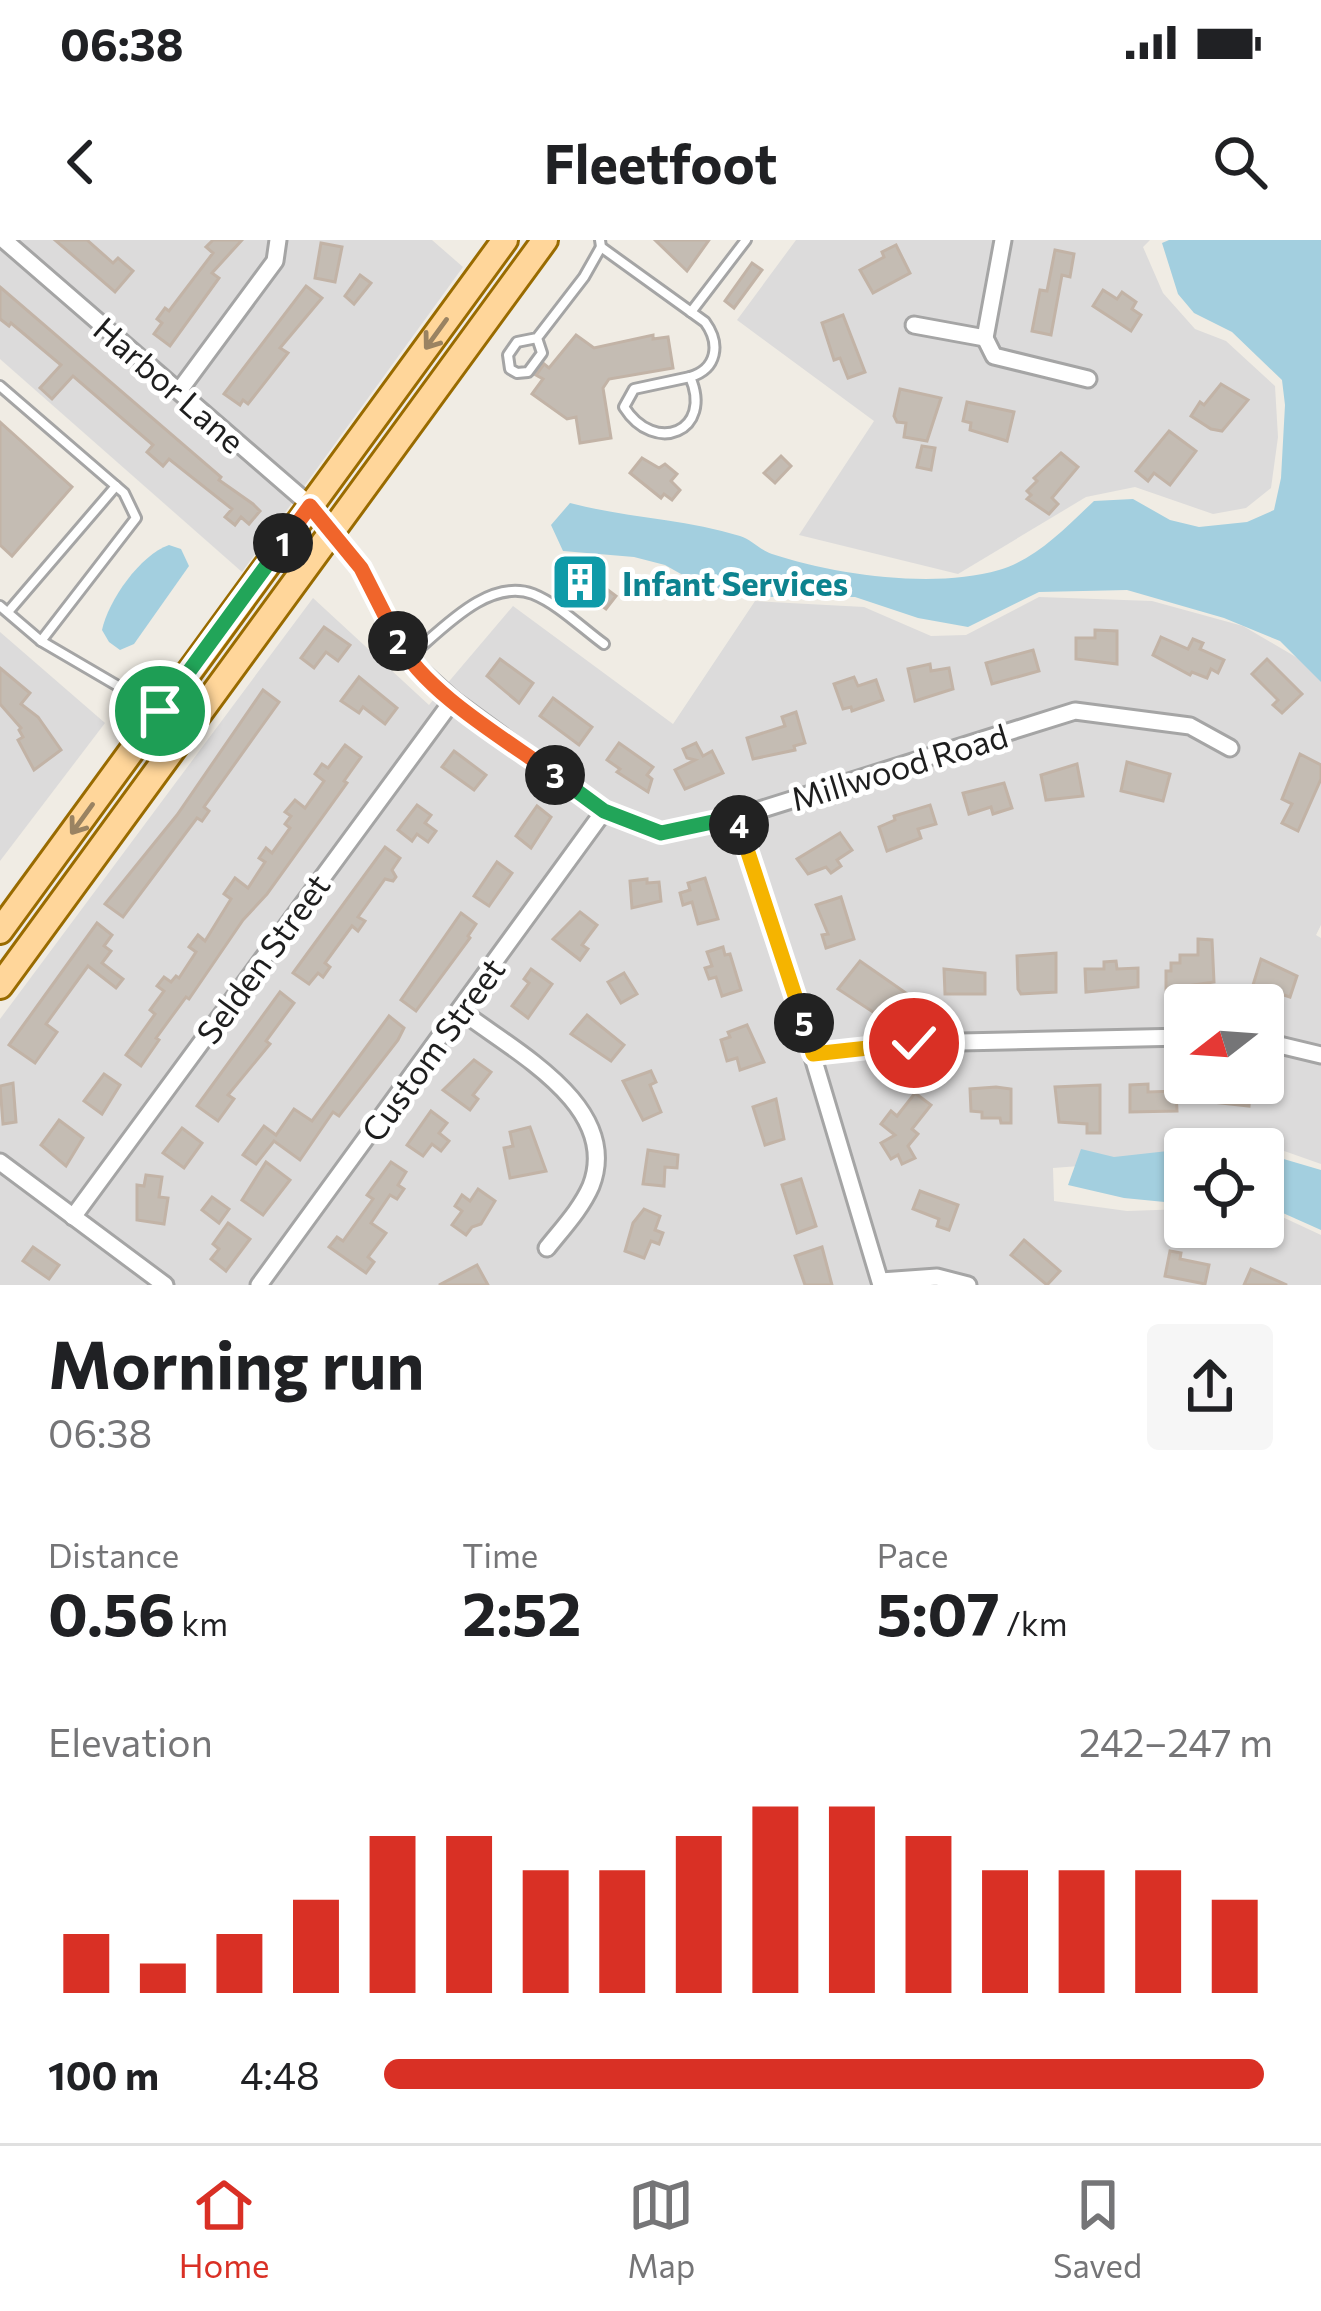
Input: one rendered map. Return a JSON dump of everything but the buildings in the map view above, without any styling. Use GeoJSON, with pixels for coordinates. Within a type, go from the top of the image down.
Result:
{"type":"FeatureCollection","features":[{"type":"Feature","properties":{"kind":"main road"},"geometry":{"type":"LineString","coordinates":[[0,931],[505,240]]}},
{"type":"Feature","properties":{"kind":"main road"},"geometry":{"type":"LineString","coordinates":[[0,986],[545,240]]}},
{"type":"Feature","properties":{"kind":"street","name":"Harbor Lane"},"geometry":{"type":"LineString","coordinates":[[4,240],[310,506],[331,532]]}},
{"type":"Feature","properties":{"kind":"street"},"geometry":{"type":"LineString","coordinates":[[179,392],[275,261],[278,240]]}},
{"type":"Feature","properties":{"kind":"street"},"geometry":{"type":"LineString","coordinates":[[1003,240],[985,346],[994,356],[1088,379]]}},
{"type":"Feature","properties":{"kind":"street"},"geometry":{"type":"LineString","coordinates":[[914,325],[985,338]]}},
{"type":"Feature","properties":{"kind":"street","name":"Millwood Road"},"geometry":{"type":"LineString","coordinates":[[331,532],[361,568],[407,658],[453,700],[604,811],[661,833],[736,817],[1075,711],[1190,726],[1230,748]]}},
{"type":"Feature","properties":{"kind":"street","name":"Selden Street"},"geometry":{"type":"LineString","coordinates":[[74,1217],[453,700]]}},
{"type":"Feature","properties":{"kind":"street","name":"Custom Street"},"geometry":{"type":"LineString","coordinates":[[259,1285],[604,811]]}},
{"type":"Feature","properties":{"kind":"street"},"geometry":{"type":"LineString","coordinates":[[736,817],[881,1283],[937,1277],[968,1285]]}},
{"type":"Feature","properties":{"kind":"street"},"geometry":{"type":"LineString","coordinates":[[460,1010],[564,1090],[590,1121],[597,1153],[590,1186],[547,1248]]}},
{"type":"Feature","properties":{"kind":"street"},"geometry":{"type":"LineString","coordinates":[[813,1054],[914,1043],[1164,1037]]}},
{"type":"Feature","properties":{"kind":"street"},"geometry":{"type":"LineString","coordinates":[[1284,1046],[1321,1055]]}},
{"type":"Feature","properties":{"kind":"street"},"geometry":{"type":"LineString","coordinates":[[0,1162],[165,1285]]}},
{"type":"Feature","properties":{"kind":"lane"},"geometry":{"type":"LineString","coordinates":[[692,312],[741,242]]}},
{"type":"Feature","properties":{"kind":"lane"},"geometry":{"type":"LineString","coordinates":[[537,338],[542,352],[528,372],[510,369],[508,355],[517,342],[537,338],[584,277],[600,244],[692,312],[712,331],[716,350],[706,371],[634,389],[624,407],[645,429],[677,433],[686,428],[694,410],[690,377]]}},
{"type":"Feature","properties":{"kind":"lane"},"geometry":{"type":"LineString","coordinates":[[0,386],[116,486],[136,518],[40,640]]}},
{"type":"Feature","properties":{"kind":"lane"},"geometry":{"type":"LineString","coordinates":[[116,486],[4,609],[40,640],[160,711]]}},
{"type":"Feature","properties":{"kind":"lane"},"geometry":{"type":"LineString","coordinates":[[407,658],[486,598],[517,590],[544,600],[604,644]]}},
{"type":"Feature","properties":{"kind":"shaded area"},"geometry":{"type":"Polygon","coordinates":[[[0,240],[432,240],[463,267],[242,572],[0,359],[0,240]]]}},
{"type":"Feature","properties":{"kind":"shaded area"},"geometry":{"type":"Polygon","coordinates":[[[796,240],[1150,240],[1143,247],[1163,293],[1195,329],[1226,341],[1275,386],[1278,437],[1271,488],[1246,508],[1213,514],[1135,487],[1086,497],[958,574],[799,535],[874,421],[737,320],[796,240]]]}},
{"type":"Feature","properties":{"kind":"shaded area"},"geometry":{"type":"Polygon","coordinates":[[[1039,597],[1152,601],[1243,626],[1301,660],[1321,681],[1321,925],[1316,935],[1321,938],[1321,1164],[1284,1151],[1284,1128],[1164,1128],[1164,1160],[1053,1168],[1054,1201],[1127,1211],[1164,1210],[1164,1248],[1284,1248],[1284,1218],[1321,1235],[1321,1285],[0,1285],[0,1019],[313,598],[429,705],[513,606],[673,724],[755,601],[864,607],[931,636],[966,635],[1039,597]]]}},
{"type":"Feature","properties":{"kind":"shaded area"},"geometry":{"type":"Polygon","coordinates":[[[0,632],[105,723],[0,861],[0,632]]]}},
{"type":"Feature","properties":{"kind":"water"},"geometry":{"type":"Polygon","coordinates":[[[1321,240],[1321,682],[1280,641],[1224,618],[1127,590],[1039,592],[968,627],[918,618],[855,597],[755,597],[704,587],[665,565],[634,557],[563,551],[551,525],[570,503],[719,530],[772,554],[825,568],[885,577],[945,578],[1013,565],[1050,541],[1094,501],[1133,499],[1170,520],[1199,527],[1247,522],[1274,510],[1281,478],[1282,380],[1232,332],[1194,313],[1178,294],[1162,243],[1321,240]]]}},
{"type":"Feature","properties":{"kind":"water"},"geometry":{"type":"Polygon","coordinates":[[[169,545],[181,549],[189,566],[134,644],[120,650],[102,630],[111,606],[147,558],[169,545]]]}},
{"type":"Feature","properties":{"kind":"water"},"geometry":{"type":"Polygon","coordinates":[[[1081,1149],[1114,1157],[1164,1151],[1164,1202],[1068,1185],[1081,1149]]]}},
{"type":"Feature","properties":{"kind":"water"},"geometry":{"type":"Polygon","coordinates":[[[1284,1159],[1321,1170],[1321,1230],[1284,1213],[1284,1159]]]}},
{"type":"Feature","properties":{"kind":"place","name":"Infant Services"},"geometry":{"type":"Point","coordinates":[580,582]}},
{"type":"Feature","properties":{"kind":"route"},"geometry":{"type":"LineString","coordinates":[[160,711],[310,506],[361,568],[407,658],[453,700],[604,811],[661,833],[736,817],[813,1054],[914,1043]]}}]}
